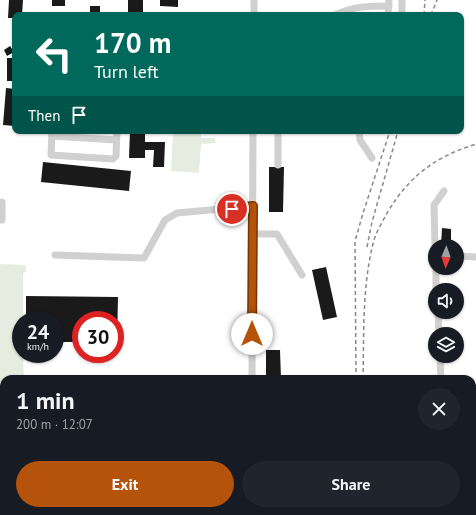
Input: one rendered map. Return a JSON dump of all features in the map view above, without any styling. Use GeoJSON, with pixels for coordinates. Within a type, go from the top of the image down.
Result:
{"type":"FeatureCollection","features":[{"type":"Feature","properties":{"kind":"street"},"geometry":{"type":"LineString","coordinates":[[254,0],[254,12]]}},
{"type":"Feature","properties":{"kind":"street"},"geometry":{"type":"LineString","coordinates":[[402,0],[402,12]]}},
{"type":"Feature","properties":{"kind":"street"},"geometry":{"type":"LineString","coordinates":[[342,12],[362,6],[389,3]]}},
{"type":"Feature","properties":{"kind":"street"},"geometry":{"type":"LineString","coordinates":[[116,140],[52,134],[51,155],[115,158],[117,134]]}},
{"type":"Feature","properties":{"kind":"street"},"geometry":{"type":"LineString","coordinates":[[252,375],[253,134]]}},
{"type":"Feature","properties":{"kind":"street"},"geometry":{"type":"LineString","coordinates":[[278,134],[278,165]]}},
{"type":"Feature","properties":{"kind":"street"},"geometry":{"type":"LineString","coordinates":[[359,134],[360,140],[372,158]]}},
{"type":"Feature","properties":{"kind":"street"},"geometry":{"type":"LineString","coordinates":[[435,239],[434,205],[444,192]]}},
{"type":"Feature","properties":{"kind":"street"},"geometry":{"type":"LineString","coordinates":[[0,220],[2,220],[2,202]]}},
{"type":"Feature","properties":{"kind":"street"},"geometry":{"type":"LineString","coordinates":[[55,255],[144,258],[165,220],[177,213],[253,206]]}},
{"type":"Feature","properties":{"kind":"street"},"geometry":{"type":"LineString","coordinates":[[253,234],[277,234],[302,276]]}},
{"type":"Feature","properties":{"kind":"street"},"geometry":{"type":"LineString","coordinates":[[464,256],[476,257]]}},
{"type":"Feature","properties":{"kind":"street"},"geometry":{"type":"LineString","coordinates":[[440,363],[441,375]]}},
{"type":"Feature","properties":{"kind":"shaded area"},"geometry":{"type":"Polygon","coordinates":[[[173,134],[201,134],[201,138],[215,138],[216,143],[201,144],[199,173],[171,171],[173,134]]]}},
{"type":"Feature","properties":{"kind":"shaded area"},"geometry":{"type":"Polygon","coordinates":[[[0,264],[26,265],[26,272],[23,273],[23,311],[12,311],[12,363],[23,363],[24,375],[0,375],[0,264]]]}},
{"type":"Feature","properties":{"kind":"building"},"geometry":{"type":"Polygon","coordinates":[[[9,0],[23,0],[22,12],[12,12],[12,18],[8,18],[9,0]]]}},
{"type":"Feature","properties":{"kind":"building"},"geometry":{"type":"Polygon","coordinates":[[[52,0],[65,0],[65,6],[52,6],[52,0]]]}},
{"type":"Feature","properties":{"kind":"building"},"geometry":{"type":"Polygon","coordinates":[[[128,0],[143,0],[143,12],[128,12],[128,0]]]}},
{"type":"Feature","properties":{"kind":"building"},"geometry":{"type":"Polygon","coordinates":[[[160,0],[178,0],[178,7],[160,6],[160,0]]]}},
{"type":"Feature","properties":{"kind":"building"},"geometry":{"type":"Polygon","coordinates":[[[90,6],[100,6],[100,12],[90,12],[90,6]]]}},
{"type":"Feature","properties":{"kind":"building"},"geometry":{"type":"Polygon","coordinates":[[[10,46],[12,53],[7,56],[4,50],[10,46]]]}},
{"type":"Feature","properties":{"kind":"building"},"geometry":{"type":"Polygon","coordinates":[[[7,58],[12,58],[12,81],[7,81],[7,58]]]}},
{"type":"Feature","properties":{"kind":"building"},"geometry":{"type":"Polygon","coordinates":[[[6,88],[12,89],[12,126],[3,125],[6,88]]]}},
{"type":"Feature","properties":{"kind":"building"},"geometry":{"type":"Polygon","coordinates":[[[130,134],[145,134],[145,142],[165,142],[164,167],[153,167],[154,150],[145,150],[145,158],[129,158],[130,134]]]}},
{"type":"Feature","properties":{"kind":"building"},"geometry":{"type":"Polygon","coordinates":[[[43,162],[131,171],[129,191],[41,182],[43,162]]]}},
{"type":"Feature","properties":{"kind":"building"},"geometry":{"type":"Polygon","coordinates":[[[269,167],[284,167],[283,212],[269,212],[269,167]]]}},
{"type":"Feature","properties":{"kind":"building"},"geometry":{"type":"Polygon","coordinates":[[[442,228],[451,229],[451,239],[441,239],[442,228]]]}},
{"type":"Feature","properties":{"kind":"building"},"geometry":{"type":"Polygon","coordinates":[[[326,267],[337,317],[323,320],[312,270],[326,267]]]}},
{"type":"Feature","properties":{"kind":"building"},"geometry":{"type":"Polygon","coordinates":[[[26,296],[118,297],[118,311],[72,311],[72,342],[64,342],[64,311],[26,311],[26,296]]]}},
{"type":"Feature","properties":{"kind":"building"},"geometry":{"type":"Polygon","coordinates":[[[266,350],[280,350],[281,375],[266,375],[266,350]]]}},
{"type":"Feature","properties":{"kind":"railway"},"geometry":{"type":"LineString","coordinates":[[424,12],[425,0]]}},
{"type":"Feature","properties":{"kind":"railway"},"geometry":{"type":"LineString","coordinates":[[432,12],[437,0]]}},
{"type":"Feature","properties":{"kind":"railway"},"geometry":{"type":"LineString","coordinates":[[356,375],[355,241],[389,134]]}},
{"type":"Feature","properties":{"kind":"railway"},"geometry":{"type":"LineString","coordinates":[[367,247],[372,222],[397,134]]}},
{"type":"Feature","properties":{"kind":"railway"},"geometry":{"type":"LineString","coordinates":[[363,375],[367,274],[374,240],[378,229],[396,200],[414,178],[425,169],[448,155],[476,144]]}},
{"type":"Feature","properties":{"kind":"route"},"geometry":{"type":"LineString","coordinates":[[232,209],[253,206],[252,334]]}}]}
